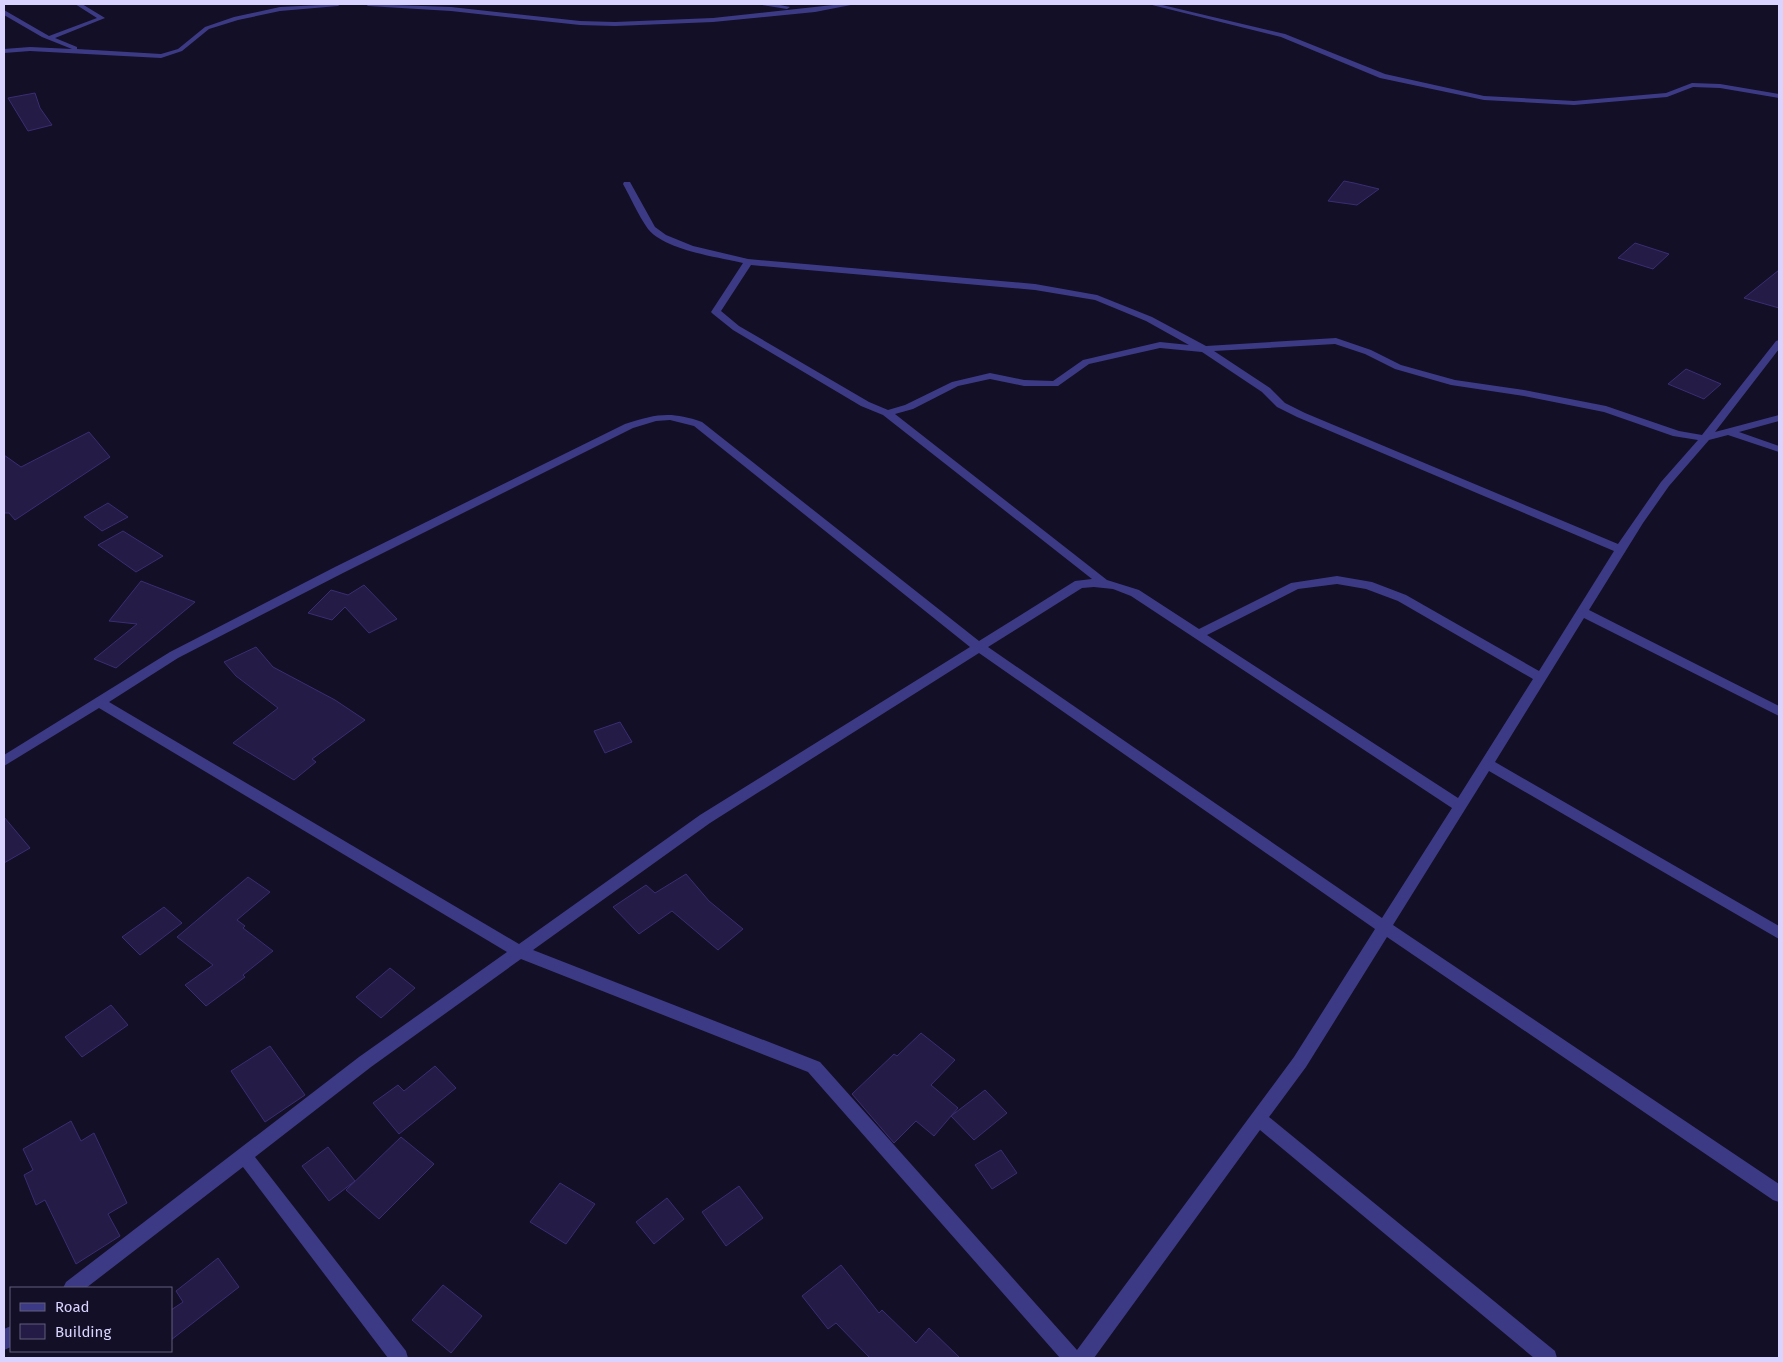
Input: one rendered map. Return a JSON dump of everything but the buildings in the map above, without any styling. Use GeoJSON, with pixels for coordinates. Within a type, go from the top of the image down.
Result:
{"type":"FeatureCollection","features":[{"type":"Feature","properties":{"kind":"street"},"geometry":{"type":"LineString","coordinates":[[50,38],[102,18],[78,4]]}},
{"type":"Feature","properties":{"kind":"street"},"geometry":{"type":"LineString","coordinates":[[4,51],[30,49],[161,56],[180,50],[207,28],[236,18],[280,9],[338,4]]}},
{"type":"Feature","properties":{"kind":"street"},"geometry":{"type":"LineString","coordinates":[[368,4],[461,9],[580,24],[713,20],[815,10],[853,4]]}},
{"type":"Feature","properties":{"kind":"street"},"geometry":{"type":"LineString","coordinates":[[759,4],[815,10]]}},
{"type":"Feature","properties":{"kind":"street"},"geometry":{"type":"LineString","coordinates":[[1151,4],[1283,35],[1383,76],[1484,98],[1574,103],[1667,95],[1692,85],[1720,86],[1779,96]]}},
{"type":"Feature","properties":{"kind":"street"},"geometry":{"type":"LineString","coordinates":[[4,12],[50,38],[86,52]]}},
{"type":"Feature","properties":{"kind":"street"},"geometry":{"type":"LineString","coordinates":[[627,184],[652,228],[663,237],[690,248],[748,262],[1034,287],[1097,298],[1149,319],[1204,349],[1266,390],[1281,405],[1300,416],[1620,549]]}},
{"type":"Feature","properties":{"kind":"street"},"geometry":{"type":"LineString","coordinates":[[748,262],[716,312],[736,328],[865,404],[887,413],[1102,581]]}},
{"type":"Feature","properties":{"kind":"street"},"geometry":{"type":"LineString","coordinates":[[887,413],[909,407],[955,384],[990,376],[1024,383],[1055,384],[1086,362],[1160,346],[1204,349],[1336,341],[1368,352],[1398,367],[1454,383],[1524,393],[1606,409],[1677,434],[1729,432],[1779,418]]}},
{"type":"Feature","properties":{"kind":"street"},"geometry":{"type":"LineString","coordinates":[[1083,1358],[1300,1062],[1620,549],[1665,484],[1710,433],[1779,343]]}},
{"type":"Feature","properties":{"kind":"street"},"geometry":{"type":"LineString","coordinates":[[4,760],[174,655],[339,570],[629,426],[663,415],[698,424],[979,647],[1384,927],[1779,1194]]}},
{"type":"Feature","properties":{"kind":"street"},"geometry":{"type":"LineString","coordinates":[[1729,432],[1779,449]]}},
{"type":"Feature","properties":{"kind":"street"},"geometry":{"type":"LineString","coordinates":[[1198,634],[1295,586],[1337,580],[1368,585],[1402,598],[1540,677]]}},
{"type":"Feature","properties":{"kind":"street"},"geometry":{"type":"LineString","coordinates":[[73,1287],[366,1062],[705,819],[1078,584],[1102,581],[1119,585],[1135,593],[1459,806]]}},
{"type":"Feature","properties":{"kind":"street"},"geometry":{"type":"LineString","coordinates":[[1581,611],[1779,711]]}},
{"type":"Feature","properties":{"kind":"street"},"geometry":{"type":"LineString","coordinates":[[99,702],[520,952],[814,1066],[1072,1358]]}},
{"type":"Feature","properties":{"kind":"street"},"geometry":{"type":"LineString","coordinates":[[1486,763],[1779,933]]}},
{"type":"Feature","properties":{"kind":"street"},"geometry":{"type":"LineString","coordinates":[[1258,1119],[1548,1358]]}},
{"type":"Feature","properties":{"kind":"street"},"geometry":{"type":"LineString","coordinates":[[244,1156],[399,1358]]}}]}
